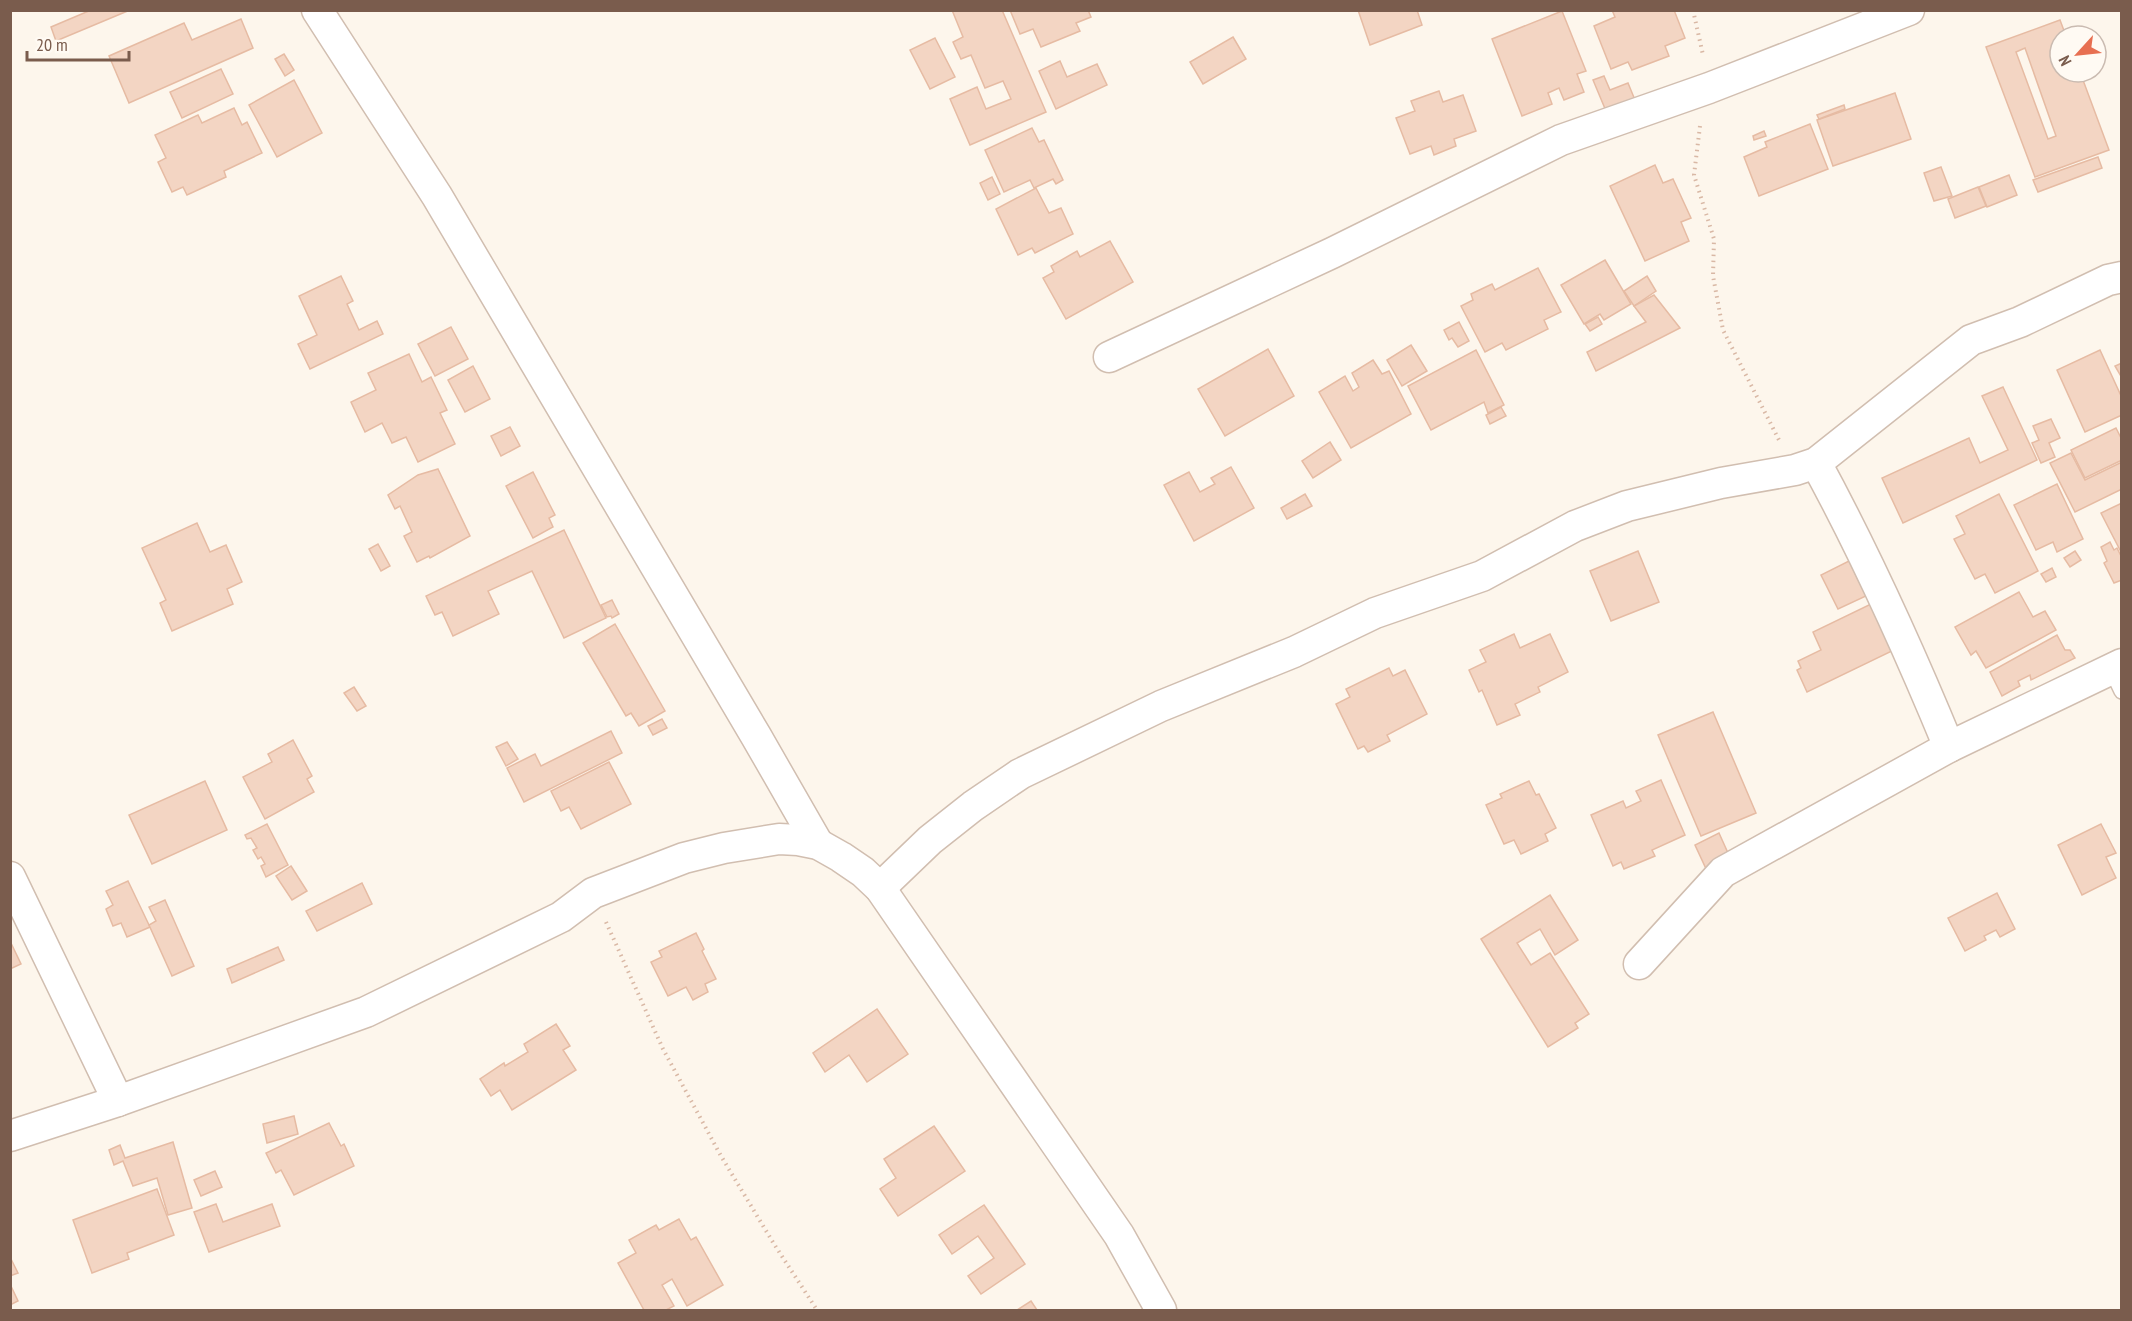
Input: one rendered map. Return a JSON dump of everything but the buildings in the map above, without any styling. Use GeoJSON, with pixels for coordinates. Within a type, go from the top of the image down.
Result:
{"type":"FeatureCollection","features":[{"type":"Feature","properties":{"kind":"street"},"geometry":{"type":"LineString","coordinates":[[316,10],[437,196],[818,844]]}},
{"type":"Feature","properties":{"kind":"street"},"geometry":{"type":"LineString","coordinates":[[1109,357],[1332,253],[1562,140],[1709,88],[1909,10]]}},
{"type":"Feature","properties":{"kind":"street"},"geometry":{"type":"LineString","coordinates":[[880,888],[930,840],[973,806],[1020,774],[1161,706],[1294,652],[1375,613],[1482,576],[1575,526],[1628,506],[1721,483],[1805,466],[1971,340],[2020,322],[2108,280],[2121,277]]}},
{"type":"Feature","properties":{"kind":"street"},"geometry":{"type":"LineString","coordinates":[[1805,466],[1883,596],[1949,747]]}},
{"type":"Feature","properties":{"kind":"street"},"geometry":{"type":"LineString","coordinates":[[1639,964],[1723,872],[1949,747],[2118,675]]}},
{"type":"Feature","properties":{"kind":"street"},"geometry":{"type":"LineString","coordinates":[[10,1136],[118,1101],[366,1012],[561,917],[593,893],[684,858],[724,848],[779,839],[798,840],[818,844],[856,867],[880,888],[1119,1235],[1161,1311]]}},
{"type":"Feature","properties":{"kind":"street"},"geometry":{"type":"LineString","coordinates":[[10,877],[118,1101]]}},
{"type":"Feature","properties":{"kind":"path"},"geometry":{"type":"LineString","coordinates":[[1693,10],[1709,88],[1698,131],[1694,175],[1714,239],[1713,276],[1723,330],[1805,466]]}},
{"type":"Feature","properties":{"kind":"path"},"geometry":{"type":"LineString","coordinates":[[593,893],[668,1058],[727,1166],[817,1311]]}}]}
